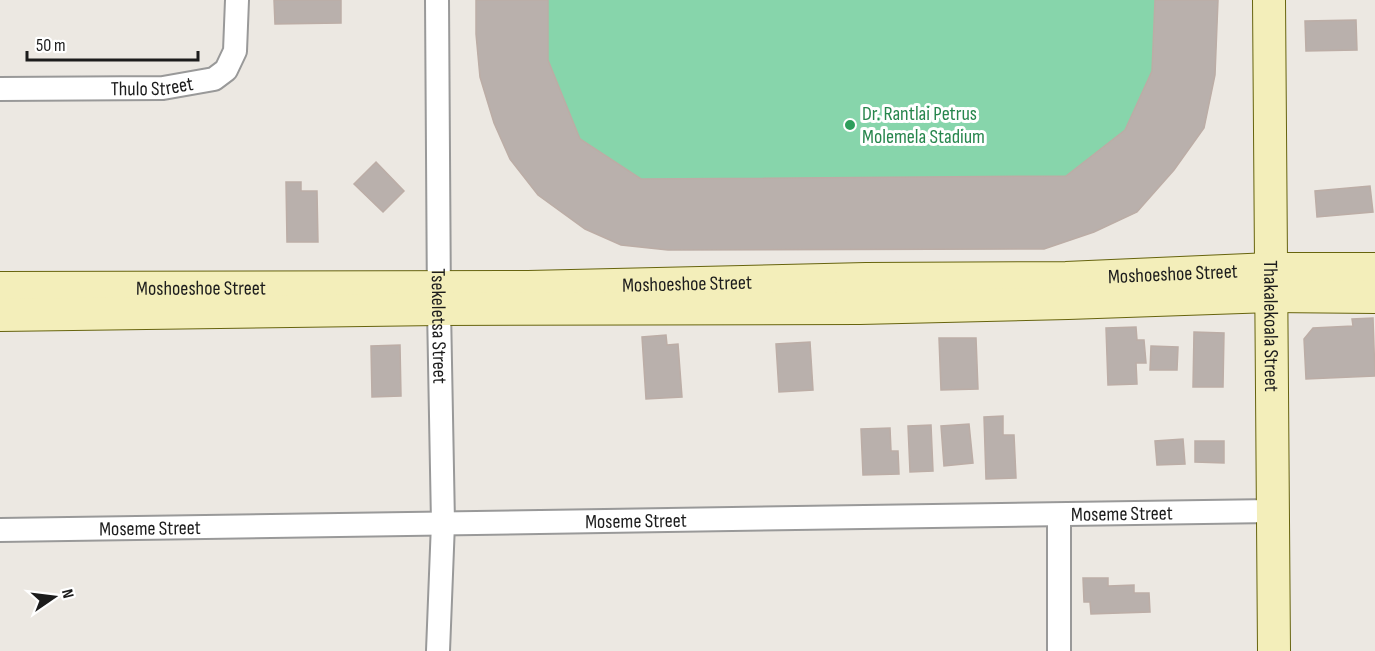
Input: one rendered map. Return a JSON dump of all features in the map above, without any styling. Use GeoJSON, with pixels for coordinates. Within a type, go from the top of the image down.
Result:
{"type":"FeatureCollection","features":[{"type":"Feature","properties":{"kind":"street","name":"Thulo Street"},"geometry":{"type":"LineString","coordinates":[[0,89],[163,88],[214,79],[226,70],[235,51],[237,0]]}},
{"type":"Feature","properties":{"kind":"street","name":"Tsekeletsa Street"},"geometry":{"type":"LineString","coordinates":[[437,0],[443,523],[438,651]]}},
{"type":"Feature","properties":{"kind":"street","name":"Thakalekoala Street"},"geometry":{"type":"LineString","coordinates":[[1269,0],[1274,651]]}},
{"type":"Feature","properties":{"kind":"street","name":"Moshoeshoe Street"},"geometry":{"type":"LineString","coordinates":[[1271,282],[1375,268]]}},
{"type":"Feature","properties":{"kind":"street","name":"Moshoeshoe Street"},"geometry":{"type":"LineString","coordinates":[[0,315],[866,279],[1066,278],[1271,282],[1375,297]]}},
{"type":"Feature","properties":{"kind":"street","name":"Moshoeshoe Street"},"geometry":{"type":"LineString","coordinates":[[0,288],[439,298]]}},
{"type":"Feature","properties":{"kind":"street","name":"Moseme Street"},"geometry":{"type":"LineString","coordinates":[[0,530],[1272,511]]}},
{"type":"Feature","properties":{"kind":"street"},"geometry":{"type":"LineString","coordinates":[[1059,515],[1059,651]]}},
{"type":"Feature","properties":{"kind":"green space","name":"Dr. Rantlai Petrus Molemela Stadium"},"geometry":{"type":"Polygon","coordinates":[[[476,0],[1218,0],[1215,75],[1204,128],[1137,212],[1094,232],[1044,249],[668,250],[585,229],[538,195],[510,159],[494,123],[480,77],[476,0]]]}},
{"type":"Feature","properties":{"kind":"building"},"geometry":{"type":"Polygon","coordinates":[[[274,0],[341,0],[341,23],[275,24],[274,0]]]}},
{"type":"Feature","properties":{"kind":"building"},"geometry":{"type":"Polygon","coordinates":[[[476,0],[548,0],[548,60],[580,139],[641,179],[1066,176],[1125,130],[1152,71],[1155,0],[1218,0],[1215,75],[1204,128],[1174,170],[1137,212],[1094,232],[1044,249],[668,250],[621,245],[585,229],[538,195],[510,159],[494,123],[480,77],[476,0]]]}},
{"type":"Feature","properties":{"kind":"building"},"geometry":{"type":"Polygon","coordinates":[[[1356,20],[1357,50],[1306,51],[1305,21],[1356,20]]]}},
{"type":"Feature","properties":{"kind":"building"},"geometry":{"type":"Polygon","coordinates":[[[376,162],[404,191],[383,212],[354,184],[376,162]]]}},
{"type":"Feature","properties":{"kind":"building"},"geometry":{"type":"Polygon","coordinates":[[[286,182],[301,182],[301,191],[317,191],[318,242],[287,242],[286,182]]]}},
{"type":"Feature","properties":{"kind":"building"},"geometry":{"type":"Polygon","coordinates":[[[1370,186],[1373,212],[1317,217],[1315,191],[1370,186]]]}},
{"type":"Feature","properties":{"kind":"building"},"geometry":{"type":"Polygon","coordinates":[[[1373,318],[1375,376],[1306,379],[1304,339],[1313,328],[1353,326],[1352,319],[1373,318]]]}},
{"type":"Feature","properties":{"kind":"building"},"geometry":{"type":"Polygon","coordinates":[[[1136,327],[1137,340],[1144,340],[1146,363],[1136,363],[1137,384],[1108,385],[1106,328],[1136,327]]]}},
{"type":"Feature","properties":{"kind":"building"},"geometry":{"type":"Polygon","coordinates":[[[1194,332],[1224,333],[1223,387],[1193,387],[1194,332]]]}},
{"type":"Feature","properties":{"kind":"building"},"geometry":{"type":"Polygon","coordinates":[[[666,335],[667,345],[678,344],[682,397],[646,399],[642,337],[666,335]]]}},
{"type":"Feature","properties":{"kind":"building"},"geometry":{"type":"Polygon","coordinates":[[[939,338],[976,338],[978,389],[941,390],[939,338]]]}},
{"type":"Feature","properties":{"kind":"building"},"geometry":{"type":"Polygon","coordinates":[[[810,342],[813,390],[779,392],[776,344],[810,342]]]}},
{"type":"Feature","properties":{"kind":"building"},"geometry":{"type":"Polygon","coordinates":[[[400,345],[401,396],[372,397],[371,346],[400,345]]]}},
{"type":"Feature","properties":{"kind":"building"},"geometry":{"type":"Polygon","coordinates":[[[1151,346],[1178,347],[1177,370],[1150,370],[1151,346]]]}},
{"type":"Feature","properties":{"kind":"building"},"geometry":{"type":"Polygon","coordinates":[[[1003,416],[1003,435],[1014,435],[1016,478],[986,479],[984,417],[1003,416]]]}},
{"type":"Feature","properties":{"kind":"building"},"geometry":{"type":"Polygon","coordinates":[[[969,424],[973,463],[944,466],[941,426],[969,424]]]}},
{"type":"Feature","properties":{"kind":"building"},"geometry":{"type":"Polygon","coordinates":[[[931,425],[933,471],[910,472],[908,426],[931,425]]]}},
{"type":"Feature","properties":{"kind":"building"},"geometry":{"type":"Polygon","coordinates":[[[890,428],[891,451],[898,451],[899,474],[863,475],[861,429],[890,428]]]}},
{"type":"Feature","properties":{"kind":"building"},"geometry":{"type":"Polygon","coordinates":[[[1183,439],[1185,464],[1157,465],[1155,441],[1183,439]]]}},
{"type":"Feature","properties":{"kind":"building"},"geometry":{"type":"Polygon","coordinates":[[[1195,441],[1224,441],[1224,463],[1195,462],[1195,441]]]}},
{"type":"Feature","properties":{"kind":"building"},"geometry":{"type":"Polygon","coordinates":[[[1083,578],[1108,578],[1108,586],[1134,585],[1134,593],[1149,593],[1150,612],[1091,614],[1090,602],[1084,602],[1083,578]]]}},
{"type":"Feature","properties":{"kind":"place","name":"Dr. Rantlai Petrus Molemela Stadium"},"geometry":{"type":"Point","coordinates":[850,125]}}]}
